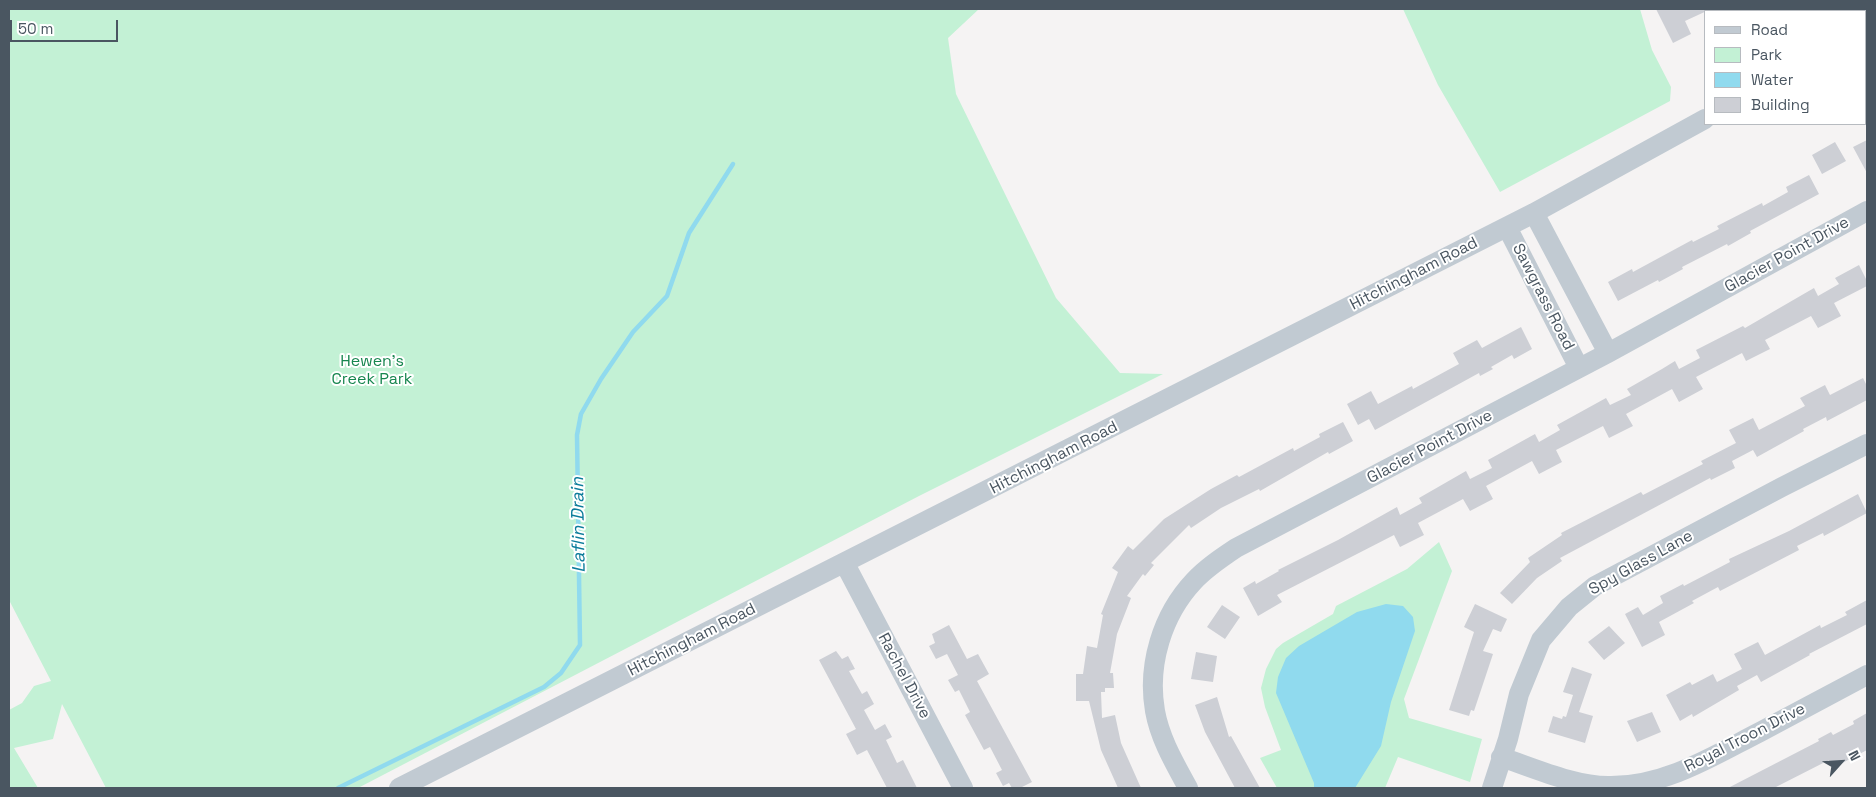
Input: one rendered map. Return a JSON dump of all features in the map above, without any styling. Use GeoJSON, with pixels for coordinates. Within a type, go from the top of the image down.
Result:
{"type":"FeatureCollection","features":[{"type":"Feature","properties":{"kind":"street","name":"Hitchingham Road"},"geometry":{"type":"LineString","coordinates":[[399,788],[1507,227],[1704,121]]}},
{"type":"Feature","properties":{"kind":"street","name":"Glacier Point Drive"},"geometry":{"type":"LineString","coordinates":[[1188,788],[1162,737],[1155,712],[1153,688],[1154,661],[1160,638],[1181,596],[1211,565],[1236,548],[1608,353],[1867,210]]}},
{"type":"Feature","properties":{"kind":"street","name":"Sawgrass Road"},"geometry":{"type":"LineString","coordinates":[[1534,213],[1608,353]]}},
{"type":"Feature","properties":{"kind":"street","name":"Sawgrass Road"},"geometry":{"type":"LineString","coordinates":[[1507,227],[1579,368]]}},
{"type":"Feature","properties":{"kind":"street","name":"Spy Glass Lane"},"geometry":{"type":"LineString","coordinates":[[1492,788],[1519,694],[1541,640],[1556,620],[1579,598],[1595,586],[1867,444]]}},
{"type":"Feature","properties":{"kind":"street","name":"Rachel Drive"},"geometry":{"type":"LineString","coordinates":[[844,564],[963,788]]}},
{"type":"Feature","properties":{"kind":"street","name":"Royal Troon Drive"},"geometry":{"type":"LineString","coordinates":[[1502,756],[1576,782],[1610,786],[1639,784],[1666,778],[1698,764],[1867,674]]}},
{"type":"Feature","properties":{"kind":"green space","name":"Hewen's Creek Park"},"geometry":{"type":"Polygon","coordinates":[[[9,9],[979,9],[948,38],[956,94],[1056,298],[1120,373],[1163,374],[919,496],[358,788],[106,788],[62,704],[53,739],[14,748],[38,788],[9,788],[9,710],[22,703],[34,686],[51,681],[9,600],[9,9]]]}},
{"type":"Feature","properties":{"kind":"green space"},"geometry":{"type":"Polygon","coordinates":[[[1403,9],[1640,9],[1652,50],[1671,87],[1670,101],[1500,192],[1438,85],[1403,9]]]}},
{"type":"Feature","properties":{"kind":"green space"},"geometry":{"type":"Polygon","coordinates":[[[1439,542],[1452,571],[1404,699],[1409,718],[1482,739],[1470,782],[1398,757],[1385,788],[1277,788],[1260,758],[1281,750],[1265,707],[1261,688],[1266,669],[1276,649],[1333,614],[1336,606],[1407,569],[1439,542]]]}},
{"type":"Feature","properties":{"kind":"water"},"geometry":{"type":"Polygon","coordinates":[[[1386,604],[1403,606],[1413,617],[1415,631],[1391,702],[1381,746],[1355,788],[1314,788],[1314,783],[1276,693],[1278,677],[1286,658],[1299,646],[1357,612],[1386,604]]]}},
{"type":"Feature","properties":{"kind":"building"},"geometry":{"type":"Polygon","coordinates":[[[1656,9],[1711,9],[1704,10],[1704,12],[1685,21],[1691,34],[1673,43],[1656,9]]]}},
{"type":"Feature","properties":{"kind":"building"},"geometry":{"type":"Polygon","coordinates":[[[1867,140],[1867,173],[1853,147],[1867,140]]]}},
{"type":"Feature","properties":{"kind":"building"},"geometry":{"type":"Polygon","coordinates":[[[1835,142],[1846,161],[1822,174],[1812,155],[1835,142]]]}},
{"type":"Feature","properties":{"kind":"building"},"geometry":{"type":"Polygon","coordinates":[[[1809,175],[1819,194],[1750,231],[1751,233],[1728,246],[1727,244],[1682,267],[1683,269],[1659,282],[1658,280],[1618,301],[1608,282],[1632,269],[1633,272],[1692,240],[1693,242],[1719,229],[1717,226],[1762,203],[1763,206],[1788,192],[1786,187],[1809,175]]]}},
{"type":"Feature","properties":{"kind":"building"},"geometry":{"type":"Polygon","coordinates":[[[1859,265],[1867,281],[1867,286],[1834,303],[1841,316],[1818,328],[1811,316],[1765,340],[1770,349],[1746,361],[1742,353],[1696,377],[1703,389],[1679,402],[1672,389],[1626,414],[1633,426],[1609,438],[1603,426],[1556,450],[1562,462],[1539,474],[1532,461],[1486,486],[1493,499],[1470,511],[1463,499],[1418,523],[1424,535],[1400,547],[1394,535],[1277,595],[1282,602],[1258,616],[1243,588],[1255,581],[1256,584],[1278,570],[1338,540],[1397,507],[1400,515],[1422,503],[1419,498],[1466,471],[1470,479],[1492,468],[1488,460],[1535,434],[1539,442],[1560,430],[1557,425],[1606,398],[1610,405],[1631,395],[1627,389],[1675,361],[1679,369],[1700,358],[1696,350],[1743,326],[1745,328],[1814,288],[1818,296],[1839,284],[1835,278],[1859,265]]]}},
{"type":"Feature","properties":{"kind":"building"},"geometry":{"type":"Polygon","coordinates":[[[1521,327],[1532,349],[1514,359],[1512,355],[1491,367],[1493,369],[1480,376],[1479,373],[1375,430],[1369,419],[1358,425],[1347,404],[1371,391],[1378,404],[1412,386],[1413,389],[1459,364],[1453,353],[1477,340],[1482,348],[1521,327]]]}},
{"type":"Feature","properties":{"kind":"building"},"geometry":{"type":"Polygon","coordinates":[[[1863,378],[1867,386],[1867,400],[1827,421],[1826,417],[1757,457],[1753,450],[1732,461],[1735,468],[1711,480],[1710,478],[1560,558],[1562,561],[1537,578],[1512,604],[1500,593],[1530,562],[1528,558],[1562,535],[1561,533],[1641,492],[1643,495],[1703,464],[1701,461],[1736,443],[1729,430],[1753,418],[1759,430],[1805,406],[1800,398],[1825,385],[1830,395],[1863,378]]]}},
{"type":"Feature","properties":{"kind":"building"},"geometry":{"type":"Polygon","coordinates":[[[1343,422],[1353,441],[1329,454],[1328,452],[1260,491],[1259,489],[1221,508],[1191,528],[1189,525],[1151,563],[1154,565],[1145,576],[1143,574],[1127,596],[1131,598],[1117,634],[1110,673],[1113,673],[1114,688],[1105,688],[1105,692],[1101,692],[1102,718],[1115,715],[1121,743],[1141,788],[1118,788],[1101,750],[1089,701],[1076,701],[1076,674],[1083,674],[1087,646],[1097,648],[1103,615],[1101,614],[1118,572],[1112,568],[1128,546],[1133,550],[1164,519],[1211,489],[1237,475],[1239,477],[1293,448],[1294,451],[1320,437],[1319,434],[1343,422]]]}},
{"type":"Feature","properties":{"kind":"building"},"geometry":{"type":"Polygon","coordinates":[[[1858,494],[1867,513],[1824,536],[1823,533],[1797,546],[1799,550],[1720,591],[1718,587],[1692,601],[1694,603],[1659,622],[1665,635],[1642,647],[1625,614],[1638,607],[1643,615],[1663,603],[1660,596],[1683,584],[1684,586],[1730,562],[1729,559],[1789,531],[1858,494]]]}},
{"type":"Feature","properties":{"kind":"building"},"geometry":{"type":"Polygon","coordinates":[[[1867,600],[1867,624],[1809,654],[1761,682],[1757,675],[1737,686],[1739,690],[1693,717],[1692,714],[1680,721],[1666,695],[1690,682],[1692,685],[1713,674],[1717,682],[1742,669],[1734,654],[1758,642],[1765,655],[1820,625],[1821,628],[1847,615],[1845,612],[1867,600]]]}},
{"type":"Feature","properties":{"kind":"building"},"geometry":{"type":"Polygon","coordinates":[[[1475,604],[1507,619],[1501,632],[1493,629],[1483,651],[1493,654],[1474,711],[1471,710],[1469,716],[1449,710],[1474,632],[1464,627],[1475,604]]]}},
{"type":"Feature","properties":{"kind":"building"},"geometry":{"type":"Polygon","coordinates":[[[1222,605],[1240,617],[1225,639],[1207,627],[1222,605]]]}},
{"type":"Feature","properties":{"kind":"building"},"geometry":{"type":"Polygon","coordinates":[[[949,625],[967,659],[978,654],[989,674],[977,681],[1032,782],[1020,788],[1012,788],[1009,783],[1003,786],[996,773],[1002,770],[990,747],[984,750],[965,715],[970,712],[959,690],[955,692],[948,680],[958,675],[947,654],[936,659],[929,646],[935,643],[932,634],[949,625]]]}},
{"type":"Feature","properties":{"kind":"building"},"geometry":{"type":"Polygon","coordinates":[[[1609,626],[1625,643],[1604,660],[1588,642],[1609,626]]]}},
{"type":"Feature","properties":{"kind":"building"},"geometry":{"type":"Polygon","coordinates":[[[836,651],[842,659],[848,656],[855,669],[849,671],[862,694],[867,691],[874,704],[864,710],[875,730],[885,724],[892,737],[886,740],[897,763],[903,760],[917,788],[887,788],[867,750],[857,755],[846,734],[856,729],[819,660],[836,651]]]}},
{"type":"Feature","properties":{"kind":"building"},"geometry":{"type":"Polygon","coordinates":[[[1196,652],[1217,656],[1213,682],[1191,679],[1196,652]]]}},
{"type":"Feature","properties":{"kind":"building"},"geometry":{"type":"Polygon","coordinates":[[[1572,667],[1592,674],[1579,712],[1593,716],[1585,743],[1548,732],[1553,716],[1562,719],[1563,716],[1566,717],[1573,695],[1563,692],[1572,667]]]}},
{"type":"Feature","properties":{"kind":"building"},"geometry":{"type":"Polygon","coordinates":[[[1217,697],[1229,737],[1231,736],[1260,788],[1235,788],[1205,732],[1195,705],[1217,697]]]}},
{"type":"Feature","properties":{"kind":"building"},"geometry":{"type":"Polygon","coordinates":[[[1652,712],[1661,732],[1637,742],[1627,721],[1652,712]]]}},
{"type":"Feature","properties":{"kind":"building"},"geometry":{"type":"Polygon","coordinates":[[[1867,713],[1867,750],[1833,768],[1829,760],[1774,788],[1728,788],[1819,741],[1818,739],[1831,732],[1833,735],[1854,724],[1853,721],[1867,713]]]}},
{"type":"Feature","properties":{"kind":"waterway","name":"Laflin Drain"},"geometry":{"type":"LineString","coordinates":[[338,788],[544,687],[561,673],[580,645],[577,435],[581,414],[601,379],[633,332],[667,296],[689,233],[733,164]]}}]}
